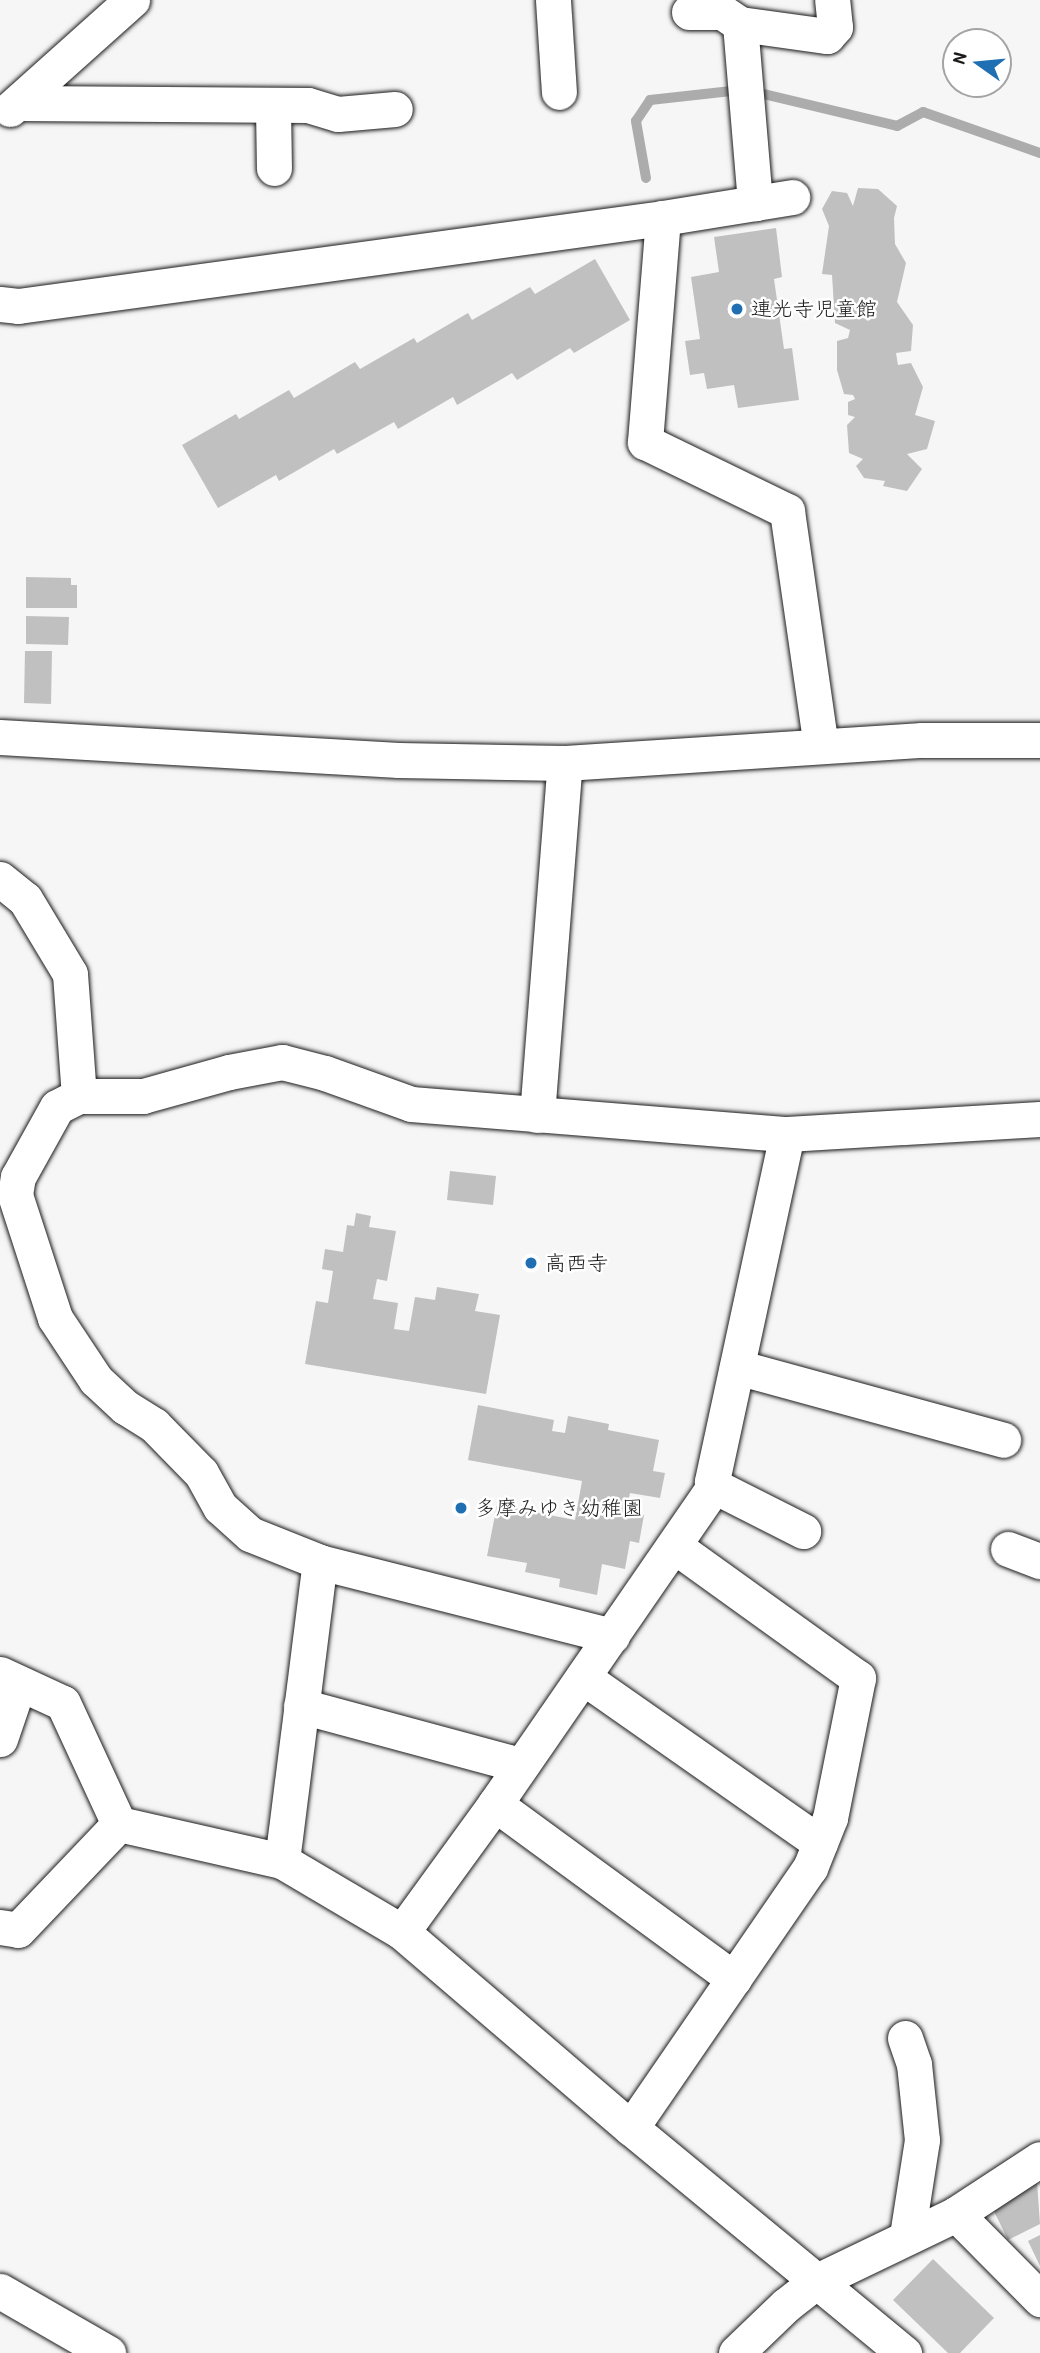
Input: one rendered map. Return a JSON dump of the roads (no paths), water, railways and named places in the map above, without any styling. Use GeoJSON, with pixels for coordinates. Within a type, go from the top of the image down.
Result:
{"type":"FeatureCollection","features":[{"type":"Feature","properties":{"kind":"street"},"geometry":{"type":"LineString","coordinates":[[10,109],[132,0]]}},
{"type":"Feature","properties":{"kind":"street"},"geometry":{"type":"LineString","coordinates":[[553,0],[559,92]]}},
{"type":"Feature","properties":{"kind":"street"},"geometry":{"type":"LineString","coordinates":[[690,12],[722,12],[740,24],[827,36],[835,27],[832,0]]}},
{"type":"Feature","properties":{"kind":"street"},"geometry":{"type":"LineString","coordinates":[[740,24],[755,203]]}},
{"type":"Feature","properties":{"kind":"street"},"geometry":{"type":"LineString","coordinates":[[10,109],[307,105],[338,114],[395,109]]}},
{"type":"Feature","properties":{"kind":"street"},"geometry":{"type":"LineString","coordinates":[[273,107],[275,168]]}},
{"type":"Feature","properties":{"kind":"street"},"geometry":{"type":"LineString","coordinates":[[0,304],[18,306],[663,218],[792,197]]}},
{"type":"Feature","properties":{"kind":"street"},"geometry":{"type":"LineString","coordinates":[[663,218],[645,442],[787,511],[821,747]]}},
{"type":"Feature","properties":{"kind":"street"},"geometry":{"type":"LineString","coordinates":[[0,737],[398,760],[565,763],[922,740],[1040,740]]}},
{"type":"Feature","properties":{"kind":"street"},"geometry":{"type":"LineString","coordinates":[[537,1115],[565,763]]}},
{"type":"Feature","properties":{"kind":"street"},"geometry":{"type":"LineString","coordinates":[[0,879],[25,899],[70,974],[79,1096]]}},
{"type":"Feature","properties":{"kind":"street"},"geometry":{"type":"LineString","coordinates":[[612,1636],[320,1562],[250,1534],[220,1507],[201,1473],[154,1425],[125,1406],[96,1380],[55,1318],[15,1195],[18,1177],[57,1108],[79,1096],[143,1096],[229,1072],[282,1062],[411,1104],[787,1134],[1040,1119]]}},
{"type":"Feature","properties":{"kind":"street"},"geometry":{"type":"LineString","coordinates":[[787,1134],[712,1482],[714,1486],[803,1531]]}},
{"type":"Feature","properties":{"kind":"street"},"geometry":{"type":"LineString","coordinates":[[737,1367],[1003,1440]]}},
{"type":"Feature","properties":{"kind":"street"},"geometry":{"type":"LineString","coordinates":[[402,1932],[495,1804],[714,1486]]}},
{"type":"Feature","properties":{"kind":"street"},"geometry":{"type":"LineString","coordinates":[[631,2128],[810,1868],[830,1818],[858,1678],[674,1546]]}},
{"type":"Feature","properties":{"kind":"street"},"geometry":{"type":"LineString","coordinates":[[1008,1549],[1040,1562]]}},
{"type":"Feature","properties":{"kind":"street"},"geometry":{"type":"LineString","coordinates":[[282,1861],[320,1562]]}},
{"type":"Feature","properties":{"kind":"street"},"geometry":{"type":"LineString","coordinates":[[583,1677],[820,1843]]}},
{"type":"Feature","properties":{"kind":"street"},"geometry":{"type":"LineString","coordinates":[[0,1739],[10,1679],[63,1703],[119,1824]]}},
{"type":"Feature","properties":{"kind":"street"},"geometry":{"type":"LineString","coordinates":[[301,1706],[520,1765]]}},
{"type":"Feature","properties":{"kind":"street"},"geometry":{"type":"LineString","coordinates":[[495,1804],[734,1979]]}},
{"type":"Feature","properties":{"kind":"street"},"geometry":{"type":"LineString","coordinates":[[119,1824],[282,1861],[402,1932],[631,2128],[904,2353]]}},
{"type":"Feature","properties":{"kind":"street"},"geometry":{"type":"LineString","coordinates":[[0,1927],[18,1930],[119,1824]]}},
{"type":"Feature","properties":{"kind":"street"},"geometry":{"type":"LineString","coordinates":[[905,2038],[914,2064],[922,2140],[907,2236]]}},
{"type":"Feature","properties":{"kind":"street"},"geometry":{"type":"LineString","coordinates":[[736,2353],[786,2305],[817,2281],[956,2214],[1040,2159]]}},
{"type":"Feature","properties":{"kind":"street"},"geometry":{"type":"LineString","coordinates":[[956,2214],[1040,2299]]}},
{"type":"Feature","properties":{"kind":"street"},"geometry":{"type":"LineString","coordinates":[[0,2291],[108,2353]]}},
{"type":"Feature","properties":{"kind":"waterway"},"geometry":{"type":"LineString","coordinates":[[646,178],[636,121],[650,100],[732,91],[759,93],[897,126],[923,112],[1040,153]]}},
{"type":"Feature","properties":{"kind":"place","name":"連光寺児童館"},"geometry":{"type":"Point","coordinates":[737,309]}},
{"type":"Feature","properties":{"kind":"place","name":"高西寺"},"geometry":{"type":"Point","coordinates":[531,1263]}},
{"type":"Feature","properties":{"kind":"place","name":"多摩みゆき幼稚園"},"geometry":{"type":"Point","coordinates":[461,1508]}}]}
